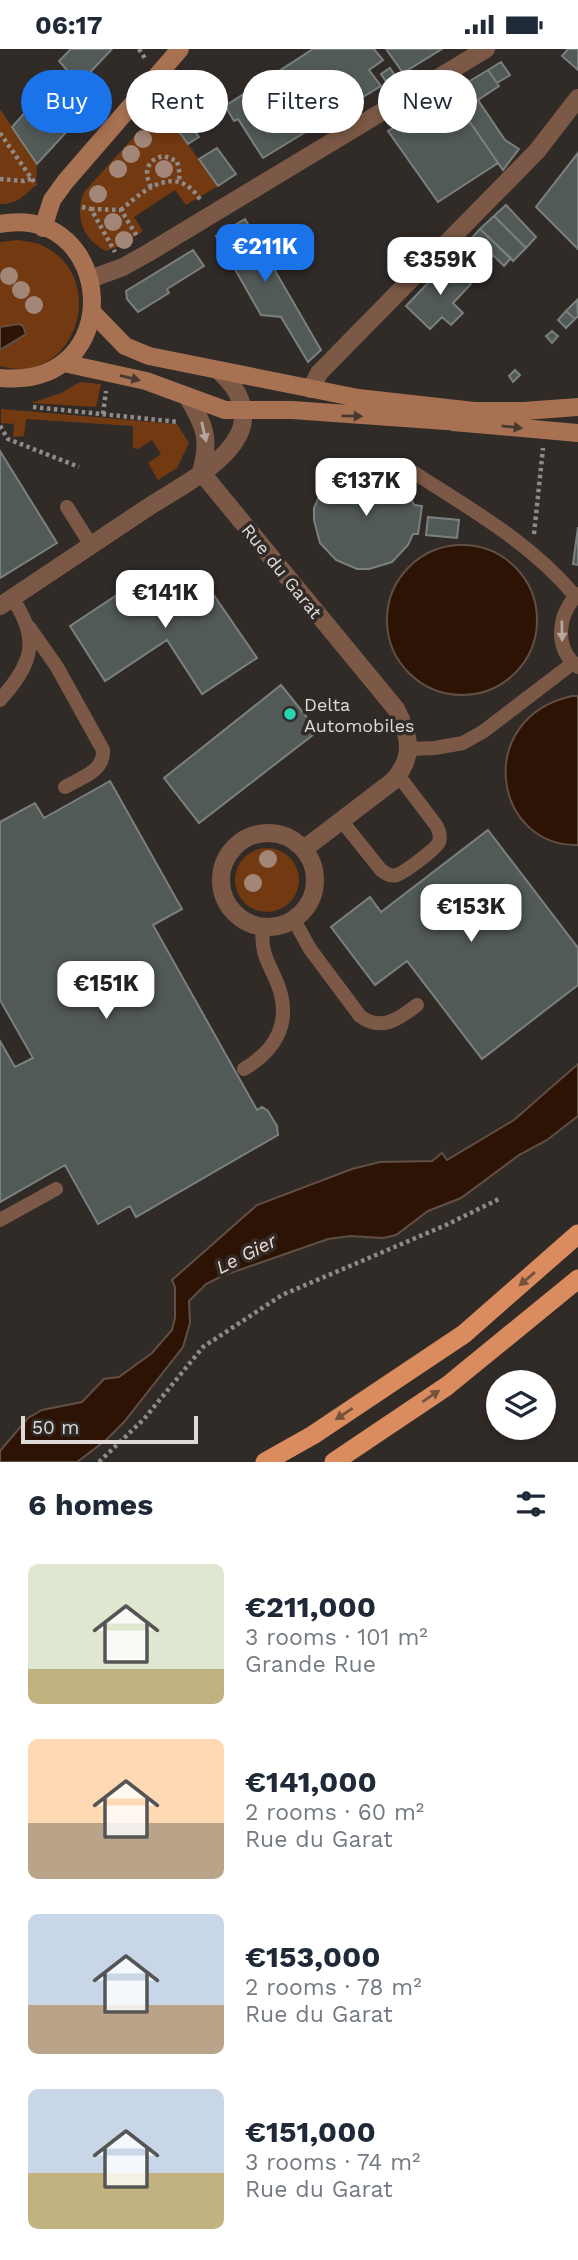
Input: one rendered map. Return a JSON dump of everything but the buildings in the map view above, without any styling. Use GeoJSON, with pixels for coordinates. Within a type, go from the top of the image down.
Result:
{"type":"FeatureCollection","features":[{"type":"Feature","properties":{"kind":"highway"},"geometry":{"type":"LineString","coordinates":[[265,1462],[313,1435],[464,1334],[578,1234]]}},
{"type":"Feature","properties":{"kind":"highway"},"geometry":{"type":"LineString","coordinates":[[334,1462],[447,1386],[578,1279]]}},
{"type":"Feature","properties":{"kind":"main road"},"geometry":{"type":"LineString","coordinates":[[43,228],[52,200],[65,182],[180,49]]}},
{"type":"Feature","properties":{"kind":"main road"},"geometry":{"type":"LineString","coordinates":[[0,224],[23,223],[59,236],[73,248],[83,262],[93,296],[93,313],[88,330],[80,345],[64,363],[42,375],[19,380],[0,378]]}},
{"type":"Feature","properties":{"kind":"main road"},"geometry":{"type":"LineString","coordinates":[[93,313],[125,346],[136,352],[311,389],[358,398],[474,411],[578,407]]}},
{"type":"Feature","properties":{"kind":"main road"},"geometry":{"type":"LineString","coordinates":[[64,363],[146,381],[209,405],[243,411],[292,411],[446,421],[578,433]]}},
{"type":"Feature","properties":{"kind":"main road"},"geometry":{"type":"LineString","coordinates":[[446,421],[474,411]]}},
{"type":"Feature","properties":{"kind":"street"},"geometry":{"type":"LineString","coordinates":[[90,279],[124,267],[486,49]]}},
{"type":"Feature","properties":{"kind":"street"},"geometry":{"type":"LineString","coordinates":[[311,389],[319,373],[537,151],[578,98]]}},
{"type":"Feature","properties":{"kind":"street"},"geometry":{"type":"LineString","coordinates":[[6,602],[227,452],[240,433],[243,411],[241,397],[235,387],[219,371]]}},
{"type":"Feature","properties":{"kind":"street"},"geometry":{"type":"LineString","coordinates":[[187,396],[206,435],[207,445],[201,472]]}},
{"type":"Feature","properties":{"kind":"street","name":"Rue du Garat"},"geometry":{"type":"LineString","coordinates":[[201,472],[396,709],[406,727],[409,749]]}},
{"type":"Feature","properties":{"kind":"street"},"geometry":{"type":"LineString","coordinates":[[304,849],[398,775],[409,749]]}},
{"type":"Feature","properties":{"kind":"street"},"geometry":{"type":"LineString","coordinates":[[263,833],[278,834],[292,839],[304,849],[314,871],[314,895],[306,909],[294,921],[279,927],[263,928],[247,923],[234,914],[225,902],[221,872],[226,858],[242,841],[263,833]]}},
{"type":"Feature","properties":{"kind":"lane"},"geometry":{"type":"LineString","coordinates":[[409,749],[463,743],[484,731],[575,665],[564,649],[560,633],[562,617],[569,603],[577,595],[525,547],[410,470]]}},
{"type":"Feature","properties":{"kind":"lane"},"geometry":{"type":"LineString","coordinates":[[67,507],[91,545]]}},
{"type":"Feature","properties":{"kind":"lane"},"geometry":{"type":"LineString","coordinates":[[6,602],[23,613],[29,627],[57,667],[103,750],[101,766],[65,787]]}},
{"type":"Feature","properties":{"kind":"lane"},"geometry":{"type":"LineString","coordinates":[[0,700],[28,661],[31,646],[29,627]]}},
{"type":"Feature","properties":{"kind":"lane"},"geometry":{"type":"LineString","coordinates":[[341,820],[381,870],[389,875],[397,875],[434,848],[439,842],[440,833],[398,775]]}},
{"type":"Feature","properties":{"kind":"lane"},"geometry":{"type":"LineString","coordinates":[[294,921],[310,949],[360,1016],[368,1022],[378,1024],[400,1019],[416,1005]]}},
{"type":"Feature","properties":{"kind":"lane"},"geometry":{"type":"LineString","coordinates":[[244,1069],[267,1053],[278,1039],[282,1022],[283,1005],[278,987],[263,954],[263,928]]}},
{"type":"Feature","properties":{"kind":"lane"},"geometry":{"type":"LineString","coordinates":[[0,1220],[56,1189]]}},
{"type":"Feature","properties":{"kind":"path"},"geometry":{"type":"LineString","coordinates":[[139,49],[146,60]]}},
{"type":"Feature","properties":{"kind":"path"},"geometry":{"type":"LineString","coordinates":[[0,133],[36,185]]}},
{"type":"Feature","properties":{"kind":"path"},"geometry":{"type":"LineString","coordinates":[[151,187],[147,178],[148,165],[150,161],[164,156],[177,161],[180,175],[177,182]]}},
{"type":"Feature","properties":{"kind":"path"},"geometry":{"type":"LineString","coordinates":[[0,179],[31,179]]}},
{"type":"Feature","properties":{"kind":"path"},"geometry":{"type":"LineString","coordinates":[[82,207],[121,210],[151,187],[177,182],[197,195],[210,216]]}},
{"type":"Feature","properties":{"kind":"path"},"geometry":{"type":"LineString","coordinates":[[91,209],[115,252]]}},
{"type":"Feature","properties":{"kind":"path"},"geometry":{"type":"LineString","coordinates":[[121,210],[148,253]]}},
{"type":"Feature","properties":{"kind":"path"},"geometry":{"type":"LineString","coordinates":[[103,414],[106,387]]}},
{"type":"Feature","properties":{"kind":"path"},"geometry":{"type":"LineString","coordinates":[[33,407],[179,422],[187,430]]}},
{"type":"Feature","properties":{"kind":"path"},"geometry":{"type":"LineString","coordinates":[[0,426],[8,439],[79,467]]}},
{"type":"Feature","properties":{"kind":"path"},"geometry":{"type":"LineString","coordinates":[[525,547],[534,534],[543,447]]}},
{"type":"Feature","properties":{"kind":"path"},"geometry":{"type":"LineString","coordinates":[[99,1462],[144,1419],[203,1347],[259,1310],[282,1295],[446,1225],[499,1199]]}},
{"type":"Feature","properties":{"kind":"shaded area"},"geometry":{"type":"Polygon","coordinates":[[[0,109],[37,164],[36,185],[24,196],[6,204],[0,204],[0,109]]]}},
{"type":"Feature","properties":{"kind":"shaded area"},"geometry":{"type":"Polygon","coordinates":[[[137,133],[180,133],[218,186],[186,205],[175,190],[134,217],[143,231],[120,246],[106,251],[91,240],[83,226],[80,210],[84,192],[137,133]]]}},
{"type":"Feature","properties":{"kind":"shaded area"},"geometry":{"type":"Polygon","coordinates":[[[18,240],[39,244],[62,259],[75,279],[79,302],[75,325],[65,346],[48,361],[26,369],[0,366],[0,242],[18,240]]]}},
{"type":"Feature","properties":{"kind":"shaded area"},"geometry":{"type":"Polygon","coordinates":[[[80,382],[101,384],[96,407],[31,403],[61,393],[80,382]]]}},
{"type":"Feature","properties":{"kind":"shaded area"},"geometry":{"type":"Polygon","coordinates":[[[1,409],[177,424],[189,443],[177,468],[158,480],[148,463],[161,454],[152,440],[138,449],[133,448],[133,426],[26,419],[24,436],[13,437],[14,424],[1,423],[1,409]]]}},
{"type":"Feature","properties":{"kind":"shaded area"},"geometry":{"type":"Polygon","coordinates":[[[267,848],[285,854],[293,862],[299,880],[293,898],[285,906],[267,912],[249,906],[241,898],[235,880],[241,862],[249,854],[267,848]]]}},
{"type":"Feature","properties":{"kind":"water"},"geometry":{"type":"Polygon","coordinates":[[[19,324],[23,326],[26,334],[0,350],[0,327],[19,324]]]}},
{"type":"Feature","properties":{"kind":"water"},"geometry":{"type":"Polygon","coordinates":[[[462,545],[491,551],[515,567],[531,591],[537,620],[531,649],[515,673],[491,689],[462,695],[433,689],[409,673],[393,649],[387,620],[393,591],[409,567],[433,551],[462,545]]]}},
{"type":"Feature","properties":{"kind":"water"},"geometry":{"type":"Polygon","coordinates":[[[578,696],[578,845],[549,840],[527,826],[513,805],[506,779],[508,753],[519,729],[540,709],[578,696]]]}},
{"type":"Feature","properties":{"kind":"water","name":"Le Gier"},"geometry":{"type":"Polygon","coordinates":[[[578,1064],[578,1116],[547,1140],[519,1155],[461,1198],[428,1211],[396,1235],[383,1238],[350,1236],[328,1239],[206,1284],[189,1301],[190,1323],[183,1347],[124,1422],[106,1440],[77,1462],[0,1462],[0,1451],[28,1418],[42,1410],[82,1402],[104,1379],[119,1377],[152,1353],[172,1330],[175,1318],[175,1287],[172,1280],[257,1205],[352,1169],[380,1162],[432,1161],[442,1153],[447,1160],[514,1120],[578,1064]]]}},
{"type":"Feature","properties":{"kind":"place","name":"Delta Automobiles"},"geometry":{"type":"Point","coordinates":[290,714]}}]}
